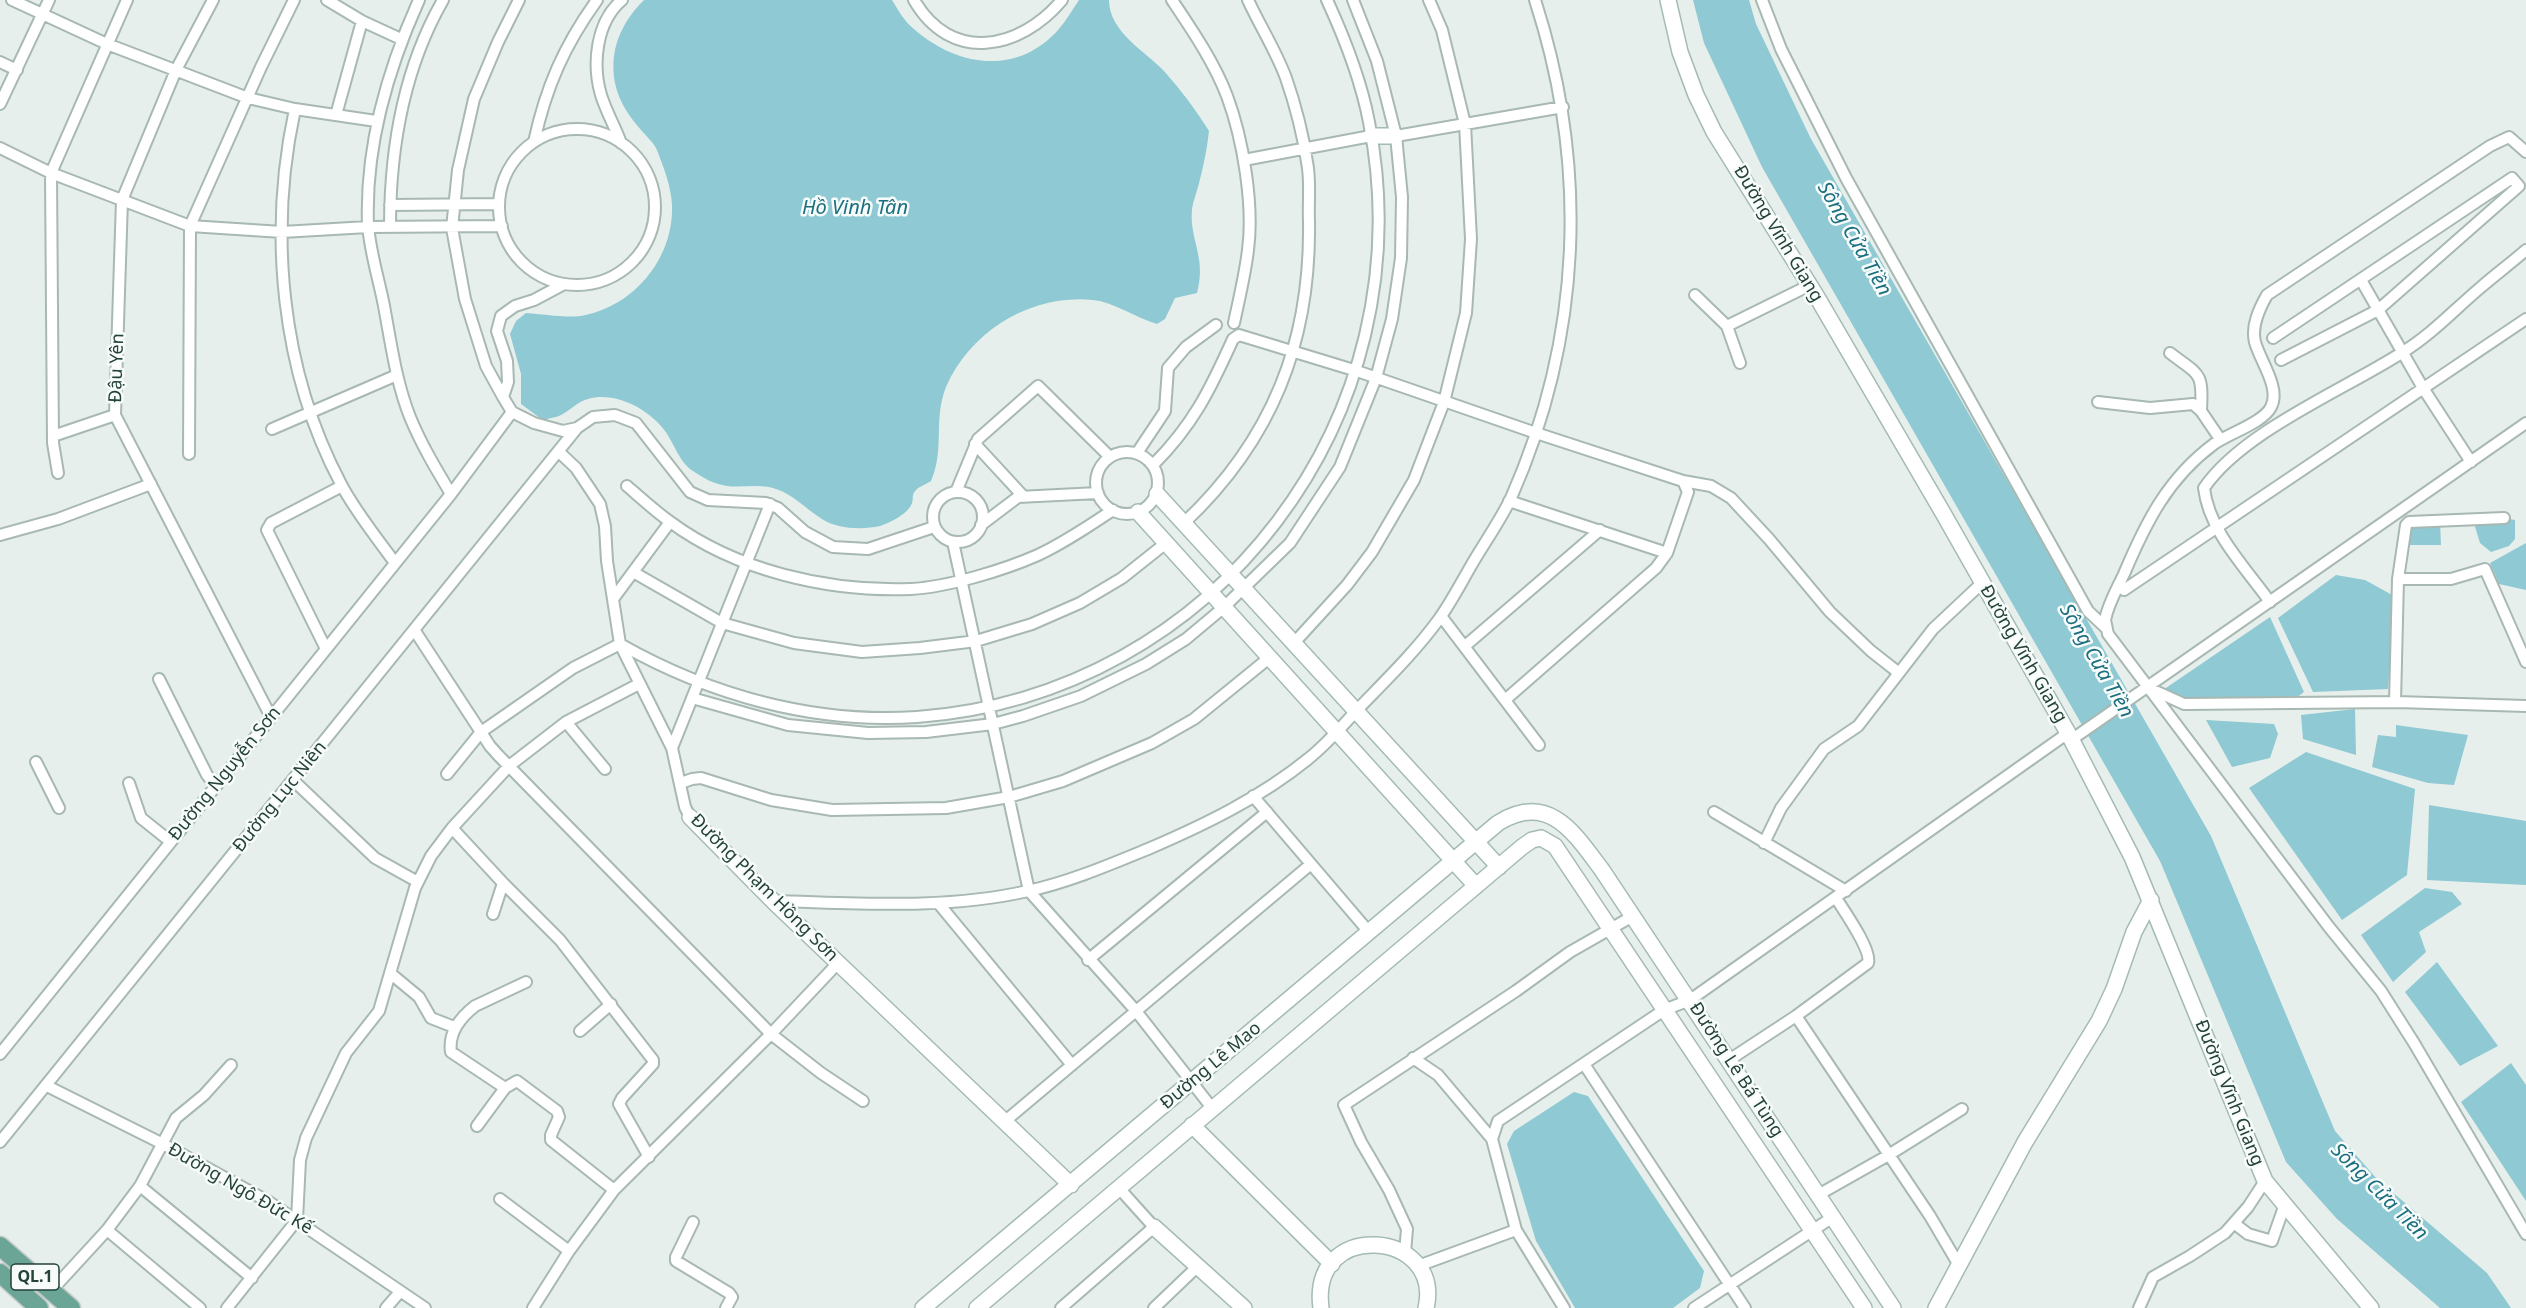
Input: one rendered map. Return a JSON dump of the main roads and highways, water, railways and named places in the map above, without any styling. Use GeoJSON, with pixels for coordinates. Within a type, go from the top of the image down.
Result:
{"type":"FeatureCollection","features":[{"type":"Feature","properties":{"kind":"main road","name":"QL.1"},"geometry":{"type":"LineString","coordinates":[[0,1246],[71,1308]]}},
{"type":"Feature","properties":{"kind":"main road","name":"QL.1"},"geometry":{"type":"LineString","coordinates":[[0,1273],[39,1308]]}},
{"type":"Feature","properties":{"kind":"water","name":"Hồ Vinh Tân"},"geometry":{"type":"Polygon","coordinates":[[[644,0],[892,0],[908,23],[931,42],[949,52],[987,61],[1006,60],[1024,55],[1042,45],[1061,27],[1079,0],[1109,0],[1115,22],[1121,31],[1164,71],[1188,100],[1209,131],[1192,209],[1200,269],[1197,293],[1175,298],[1165,319],[1157,324],[1101,301],[1070,300],[1048,303],[1026,310],[987,333],[957,367],[946,387],[940,411],[937,458],[931,481],[914,492],[910,507],[903,514],[880,526],[842,527],[822,519],[794,498],[776,489],[764,486],[727,486],[709,480],[684,463],[658,423],[641,409],[620,400],[598,397],[588,399],[561,415],[544,421],[521,404],[521,374],[510,334],[516,321],[526,313],[581,316],[600,311],[617,302],[647,277],[666,244],[671,225],[670,190],[659,155],[654,145],[625,108],[615,83],[615,48],[629,18],[644,0]]]}},
{"type":"Feature","properties":{"kind":"water","name":"Sông Cửa Tiền"},"geometry":{"type":"Polygon","coordinates":[[[1693,0],[1749,0],[1756,24],[1811,139],[2211,836],[2335,1131],[2377,1179],[2487,1273],[2511,1308],[2440,1308],[2337,1219],[2286,1162],[2160,861],[1762,167],[1704,43],[1693,0]]]}},
{"type":"Feature","properties":{"kind":"water"},"geometry":{"type":"Polygon","coordinates":[[[2504,518],[2515,520],[2515,539],[2509,546],[2491,552],[2480,543],[2473,520],[2504,518]]]}},
{"type":"Feature","properties":{"kind":"water"},"geometry":{"type":"Polygon","coordinates":[[[2440,523],[2441,545],[2409,545],[2407,535],[2411,527],[2440,523]]]}},
{"type":"Feature","properties":{"kind":"water"},"geometry":{"type":"Polygon","coordinates":[[[2526,543],[2526,590],[2499,584],[2490,563],[2526,543]]]}},
{"type":"Feature","properties":{"kind":"water"},"geometry":{"type":"Polygon","coordinates":[[[2336,575],[2365,580],[2394,596],[2388,689],[2313,692],[2278,618],[2336,575]]]}},
{"type":"Feature","properties":{"kind":"water"},"geometry":{"type":"Polygon","coordinates":[[[2270,617],[2304,692],[2296,698],[2185,700],[2163,690],[2270,617]]]}},
{"type":"Feature","properties":{"kind":"water"},"geometry":{"type":"Polygon","coordinates":[[[2355,709],[2356,755],[2303,739],[2301,715],[2355,709]]]}},
{"type":"Feature","properties":{"kind":"water"},"geometry":{"type":"Polygon","coordinates":[[[2206,720],[2274,724],[2278,734],[2270,758],[2232,767],[2206,720]]]}},
{"type":"Feature","properties":{"kind":"water"},"geometry":{"type":"Polygon","coordinates":[[[2396,725],[2468,735],[2454,785],[2428,783],[2372,767],[2378,735],[2396,737],[2396,725]]]}},
{"type":"Feature","properties":{"kind":"water"},"geometry":{"type":"Polygon","coordinates":[[[2306,752],[2415,789],[2407,875],[2342,920],[2249,788],[2306,752]]]}},
{"type":"Feature","properties":{"kind":"water"},"geometry":{"type":"Polygon","coordinates":[[[2429,805],[2526,821],[2526,885],[2427,880],[2429,805]]]}},
{"type":"Feature","properties":{"kind":"water"},"geometry":{"type":"Polygon","coordinates":[[[2425,888],[2452,892],[2462,904],[2419,932],[2426,952],[2393,982],[2361,935],[2425,888]]]}},
{"type":"Feature","properties":{"kind":"water"},"geometry":{"type":"Polygon","coordinates":[[[2437,962],[2498,1046],[2460,1066],[2405,992],[2437,962]]]}},
{"type":"Feature","properties":{"kind":"water"},"geometry":{"type":"Polygon","coordinates":[[[2511,1063],[2526,1085],[2526,1201],[2461,1102],[2511,1063]]]}},
{"type":"Feature","properties":{"kind":"water"},"geometry":{"type":"Polygon","coordinates":[[[1574,1092],[1588,1096],[1704,1271],[1700,1288],[1673,1308],[1575,1308],[1536,1241],[1507,1144],[1514,1131],[1574,1092]]]}}]}
